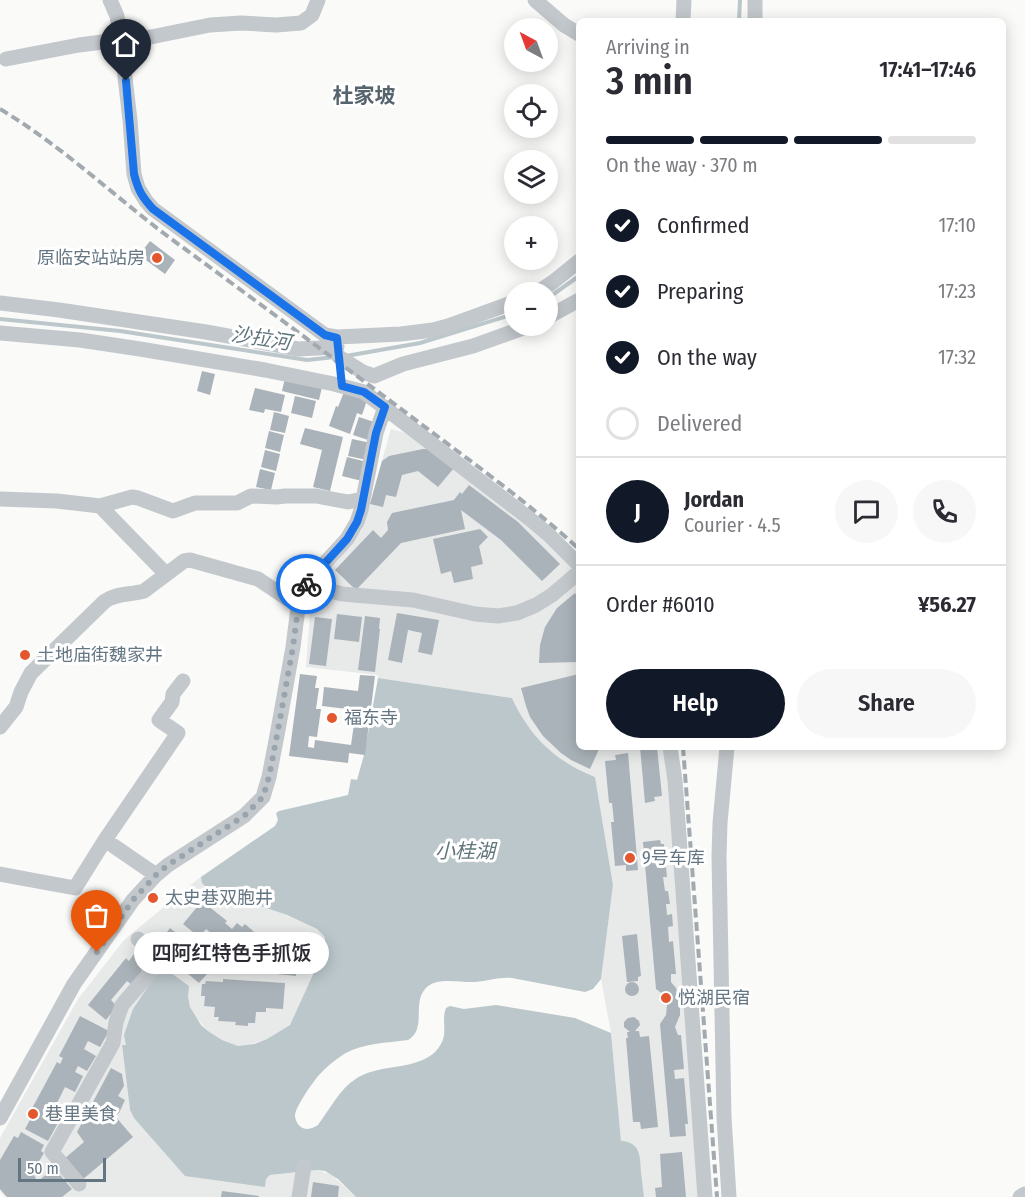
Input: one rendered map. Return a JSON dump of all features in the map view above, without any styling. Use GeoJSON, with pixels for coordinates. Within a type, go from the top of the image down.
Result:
{"type":"FeatureCollection","features":[{"type":"Feature","properties":{"kind":"street"},"geometry":{"type":"LineString","coordinates":[[110,0],[117,16],[121,43],[134,174],[138,188],[153,209],[325,335],[363,372],[374,376],[403,364],[473,346],[504,335]]}},
{"type":"Feature","properties":{"kind":"street"},"geometry":{"type":"LineString","coordinates":[[6,59],[79,45],[102,42],[121,43],[210,25],[301,23],[312,15],[318,0]]}},
{"type":"Feature","properties":{"kind":"street"},"geometry":{"type":"LineString","coordinates":[[535,0],[576,32]]}},
{"type":"Feature","properties":{"kind":"street"},"geometry":{"type":"LineString","coordinates":[[683,18],[684,0]]}},
{"type":"Feature","properties":{"kind":"street"},"geometry":{"type":"LineString","coordinates":[[755,0],[755,18]]}},
{"type":"Feature","properties":{"kind":"street"},"geometry":{"type":"LineString","coordinates":[[553,282],[576,263]]}},
{"type":"Feature","properties":{"kind":"street"},"geometry":{"type":"LineString","coordinates":[[558,312],[576,302]]}},
{"type":"Feature","properties":{"kind":"street"},"geometry":{"type":"LineString","coordinates":[[0,303],[59,309],[298,349],[337,347],[433,330],[504,306]]}},
{"type":"Feature","properties":{"kind":"street"},"geometry":{"type":"LineString","coordinates":[[0,333],[80,340],[342,380],[385,407],[530,519],[576,562]]}},
{"type":"Feature","properties":{"kind":"street"},"geometry":{"type":"LineString","coordinates":[[337,347],[342,380]]}},
{"type":"Feature","properties":{"kind":"street"},"geometry":{"type":"LineString","coordinates":[[0,1118],[74,984],[128,908],[156,875],[168,865],[244,816],[263,797],[278,730],[301,592],[352,531],[361,510],[376,433],[385,407]]}},
{"type":"Feature","properties":{"kind":"street"},"geometry":{"type":"LineString","coordinates":[[0,499],[57,501],[100,506],[132,497],[173,511],[195,503],[237,503],[251,496],[277,498],[316,496],[348,502],[363,499]]}},
{"type":"Feature","properties":{"kind":"street"},"geometry":{"type":"LineString","coordinates":[[100,506],[166,574]]}},
{"type":"Feature","properties":{"kind":"street"},"geometry":{"type":"LineString","coordinates":[[0,727],[16,707],[31,673],[105,601],[114,596],[144,591],[184,561],[190,560],[258,579],[288,599],[299,600]]}},
{"type":"Feature","properties":{"kind":"street"},"geometry":{"type":"LineString","coordinates":[[310,579],[324,589],[342,594],[413,600],[475,614],[498,616],[517,613],[536,605],[576,575]]}},
{"type":"Feature","properties":{"kind":"street"},"geometry":{"type":"LineString","coordinates":[[0,874],[75,888],[178,733],[159,720],[183,681]]}},
{"type":"Feature","properties":{"kind":"street"},"geometry":{"type":"LineString","coordinates":[[670,750],[705,1197]]}},
{"type":"Feature","properties":{"kind":"street"},"geometry":{"type":"LineString","coordinates":[[727,750],[719,857],[724,1117],[729,1197]]}},
{"type":"Feature","properties":{"kind":"street"},"geometry":{"type":"LineString","coordinates":[[105,840],[156,875]]}},
{"type":"Feature","properties":{"kind":"street"},"geometry":{"type":"LineString","coordinates":[[79,1184],[52,1152],[113,1043],[116,1022],[122,1005],[148,975],[153,953],[138,939]]}},
{"type":"Feature","properties":{"kind":"street"},"geometry":{"type":"LineString","coordinates":[[300,1197],[304,1166]]}},
{"type":"Feature","properties":{"kind":"street"},"geometry":{"type":"LineString","coordinates":[[1020,1197],[1025,1194]]}},
{"type":"Feature","properties":{"kind":"shaded area"},"geometry":{"type":"Polygon","coordinates":[[[391,429],[410,434],[528,521],[576,567],[576,750],[667,750],[701,1197],[644,1197],[621,1141],[611,1033],[601,979],[613,885],[595,777],[569,765],[546,748],[526,725],[512,698],[378,678],[378,675],[306,667],[312,585],[362,530],[391,429]]]}},
{"type":"Feature","properties":{"kind":"shaded area"},"geometry":{"type":"Polygon","coordinates":[[[204,874],[201,877],[317,929],[325,938],[325,948],[290,1025],[267,1039],[248,1045],[238,1046],[208,1031],[192,1013],[188,996],[160,965],[126,1045],[122,1046],[130,1110],[134,1118],[265,1186],[266,1179],[270,1175],[317,1170],[332,1175],[356,1197],[5,1197],[0,1191],[0,1138],[78,999],[124,940],[204,874]]]}},
{"type":"Feature","properties":{"kind":"water","name":"小桂湖"},"geometry":{"type":"Polygon","coordinates":[[[378,678],[512,698],[527,725],[545,746],[568,763],[595,777],[613,885],[601,979],[593,989],[585,992],[512,978],[475,982],[442,981],[430,985],[421,995],[417,1030],[414,1035],[408,1040],[359,1048],[337,1059],[319,1075],[305,1094],[296,1111],[296,1121],[303,1128],[314,1127],[318,1125],[348,1084],[371,1072],[411,1064],[436,1052],[443,1040],[446,1008],[450,1006],[464,1009],[496,1005],[575,1018],[611,1033],[621,1141],[632,1144],[638,1151],[644,1197],[356,1197],[338,1179],[325,1171],[317,1170],[270,1175],[266,1179],[265,1187],[185,1176],[134,1118],[130,1110],[122,1045],[126,1045],[124,1035],[133,1009],[160,965],[189,986],[190,1007],[201,1025],[222,1040],[238,1046],[254,1044],[290,1025],[325,948],[325,938],[317,929],[287,915],[207,888],[202,883],[201,877],[275,826],[278,820],[276,813],[279,811],[348,795],[351,779],[357,780],[364,755],[378,678]]]}},
{"type":"Feature","properties":{"kind":"building","name":"原临安站站房"},"geometry":{"type":"Polygon","coordinates":[[[150,241],[175,260],[165,274],[139,255],[150,241]]]}},
{"type":"Feature","properties":{"kind":"building"},"geometry":{"type":"Polygon","coordinates":[[[202,371],[215,374],[210,395],[197,391],[202,371]]]}},
{"type":"Feature","properties":{"kind":"building"},"geometry":{"type":"Polygon","coordinates":[[[285,378],[322,387],[319,400],[282,391],[285,378]]]}},
{"type":"Feature","properties":{"kind":"building"},"geometry":{"type":"Polygon","coordinates":[[[255,388],[285,395],[281,412],[265,409],[264,413],[249,410],[255,388]]]}},
{"type":"Feature","properties":{"kind":"building"},"geometry":{"type":"Polygon","coordinates":[[[344,392],[367,400],[362,415],[357,413],[350,434],[329,426],[344,392]]]}},
{"type":"Feature","properties":{"kind":"building"},"geometry":{"type":"Polygon","coordinates":[[[295,396],[316,401],[312,418],[291,413],[295,396]]]}},
{"type":"Feature","properties":{"kind":"building"},"geometry":{"type":"Polygon","coordinates":[[[274,412],[289,416],[285,433],[270,430],[274,412]]]}},
{"type":"Feature","properties":{"kind":"building"},"geometry":{"type":"Polygon","coordinates":[[[359,417],[377,423],[371,441],[353,435],[359,417]]]}},
{"type":"Feature","properties":{"kind":"building"},"geometry":{"type":"Polygon","coordinates":[[[305,428],[343,437],[330,491],[313,487],[322,450],[300,444],[305,428]]]}},
{"type":"Feature","properties":{"kind":"building"},"geometry":{"type":"Polygon","coordinates":[[[269,431],[284,435],[280,452],[265,448],[269,431]]]}},
{"type":"Feature","properties":{"kind":"building"},"geometry":{"type":"Polygon","coordinates":[[[352,439],[371,443],[367,460],[348,456],[352,439]]]}},
{"type":"Feature","properties":{"kind":"building"},"geometry":{"type":"Polygon","coordinates":[[[430,449],[454,468],[438,487],[418,471],[402,475],[396,497],[386,495],[383,507],[370,504],[382,461],[389,456],[430,449]]]}},
{"type":"Feature","properties":{"kind":"building"},"geometry":{"type":"Polygon","coordinates":[[[265,450],[280,454],[276,471],[261,467],[265,450]]]}},
{"type":"Feature","properties":{"kind":"building"},"geometry":{"type":"Polygon","coordinates":[[[347,457],[367,462],[362,481],[342,476],[347,457]]]}},
{"type":"Feature","properties":{"kind":"building"},"geometry":{"type":"Polygon","coordinates":[[[260,469],[275,473],[271,490],[256,487],[260,469]]]}},
{"type":"Feature","properties":{"kind":"building"},"geometry":{"type":"Polygon","coordinates":[[[469,485],[518,522],[560,564],[542,581],[501,540],[461,510],[465,529],[401,543],[356,590],[335,570],[373,530],[381,538],[388,530],[387,522],[392,513],[454,500],[469,485]]]}},
{"type":"Feature","properties":{"kind":"building"},"geometry":{"type":"Polygon","coordinates":[[[480,529],[488,537],[479,546],[483,564],[471,567],[473,579],[454,583],[451,571],[441,574],[433,539],[480,529]]]}},
{"type":"Feature","properties":{"kind":"building"},"geometry":{"type":"Polygon","coordinates":[[[575,593],[576,662],[539,663],[540,645],[545,627],[557,608],[575,593]]]}},
{"type":"Feature","properties":{"kind":"building"},"geometry":{"type":"Polygon","coordinates":[[[397,613],[439,620],[432,655],[418,652],[422,633],[408,630],[402,663],[388,660],[397,613]]]}},
{"type":"Feature","properties":{"kind":"building"},"geometry":{"type":"Polygon","coordinates":[[[337,614],[362,617],[359,642],[334,639],[337,614]]]}},
{"type":"Feature","properties":{"kind":"building"},"geometry":{"type":"Polygon","coordinates":[[[365,616],[380,618],[375,672],[358,670],[365,616]]]}},
{"type":"Feature","properties":{"kind":"building"},"geometry":{"type":"Polygon","coordinates":[[[315,617],[332,619],[326,666],[309,664],[315,617]]]}},
{"type":"Feature","properties":{"kind":"building","name":"福东寺"},"geometry":{"type":"Polygon","coordinates":[[[300,674],[317,676],[315,688],[319,688],[316,709],[321,709],[317,737],[309,736],[308,747],[314,748],[315,740],[351,745],[356,710],[322,706],[324,687],[358,691],[360,675],[375,676],[365,755],[349,753],[348,763],[289,756],[300,674]]]}},
{"type":"Feature","properties":{"kind":"building"},"geometry":{"type":"Polygon","coordinates":[[[576,675],[576,750],[599,750],[590,769],[561,753],[543,736],[530,717],[521,688],[576,675]]]}},
{"type":"Feature","properties":{"kind":"building"},"geometry":{"type":"Polygon","coordinates":[[[640,750],[657,750],[662,796],[654,797],[655,801],[645,803],[640,750]]]}},
{"type":"Feature","properties":{"kind":"building"},"geometry":{"type":"Polygon","coordinates":[[[628,753],[638,870],[626,871],[626,865],[615,866],[611,822],[614,822],[612,803],[609,803],[605,761],[616,760],[615,755],[628,753]]]}},
{"type":"Feature","properties":{"kind":"building"},"geometry":{"type":"Polygon","coordinates":[[[660,840],[661,844],[664,844],[667,877],[663,877],[670,904],[666,904],[667,915],[672,914],[673,926],[668,927],[669,942],[673,941],[676,974],[671,974],[671,982],[676,988],[680,1003],[680,1015],[675,1027],[678,1035],[681,1035],[684,1069],[674,1070],[675,1079],[684,1078],[688,1124],[685,1124],[686,1136],[670,1137],[660,1024],[666,1015],[667,1005],[664,995],[656,989],[643,842],[660,840]]]}},
{"type":"Feature","properties":{"kind":"building"},"geometry":{"type":"Polygon","coordinates":[[[202,901],[227,921],[225,923],[232,929],[237,923],[242,927],[245,924],[259,936],[242,957],[244,958],[238,966],[236,964],[233,968],[220,958],[222,956],[208,944],[215,936],[206,929],[199,937],[183,924],[202,901]]]}},
{"type":"Feature","properties":{"kind":"building"},"geometry":{"type":"Polygon","coordinates":[[[170,928],[187,942],[186,944],[195,951],[196,949],[215,965],[199,983],[181,968],[185,963],[157,945],[170,928]]]}},
{"type":"Feature","properties":{"kind":"building"},"geometry":{"type":"Polygon","coordinates":[[[637,934],[641,976],[638,977],[638,981],[627,982],[622,936],[637,934]]]}},
{"type":"Feature","properties":{"kind":"building"},"geometry":{"type":"Polygon","coordinates":[[[265,936],[282,937],[280,968],[287,968],[289,945],[306,946],[304,970],[296,969],[296,976],[265,971],[266,967],[262,967],[265,936]]]}},
{"type":"Feature","properties":{"kind":"building"},"geometry":{"type":"Polygon","coordinates":[[[134,954],[146,965],[144,973],[133,986],[127,981],[111,1000],[117,1006],[106,1020],[88,1005],[126,958],[129,961],[134,954]]]}},
{"type":"Feature","properties":{"kind":"building"},"geometry":{"type":"Polygon","coordinates":[[[223,979],[285,983],[283,1009],[266,1008],[266,1012],[256,1012],[255,1023],[248,1023],[248,1026],[235,1025],[236,1022],[218,1021],[219,1017],[214,1017],[215,1007],[204,1006],[205,996],[201,996],[202,984],[206,981],[223,982],[223,979]]]}},
{"type":"Feature","properties":{"kind":"building"},"geometry":{"type":"Polygon","coordinates":[[[629,982],[635,982],[639,989],[635,996],[629,996],[625,992],[625,986],[629,982]]]}},
{"type":"Feature","properties":{"kind":"building"},"geometry":{"type":"Polygon","coordinates":[[[80,1016],[109,1031],[100,1047],[88,1041],[84,1049],[96,1056],[87,1071],[78,1066],[75,1072],[83,1076],[75,1092],[65,1087],[55,1107],[64,1112],[48,1141],[25,1129],[32,1116],[29,1114],[57,1062],[60,1064],[63,1058],[59,1056],[80,1016]]]}},
{"type":"Feature","properties":{"kind":"building"},"geometry":{"type":"Polygon","coordinates":[[[634,1017],[640,1025],[635,1031],[639,1031],[640,1037],[649,1036],[658,1127],[641,1129],[640,1122],[633,1122],[626,1038],[628,1038],[627,1032],[630,1032],[624,1027],[624,1022],[634,1017]]]}},
{"type":"Feature","properties":{"kind":"building"},"geometry":{"type":"Polygon","coordinates":[[[111,1068],[122,1074],[124,1086],[118,1096],[125,1100],[119,1113],[115,1116],[133,1137],[82,1180],[64,1159],[84,1142],[77,1132],[111,1068]]]}},
{"type":"Feature","properties":{"kind":"building"},"geometry":{"type":"Polygon","coordinates":[[[21,1132],[44,1145],[41,1151],[44,1153],[32,1173],[35,1179],[37,1182],[54,1168],[72,1189],[62,1197],[7,1197],[0,1189],[0,1160],[14,1136],[18,1138],[21,1132]]]}},
{"type":"Feature","properties":{"kind":"building"},"geometry":{"type":"Polygon","coordinates":[[[682,1152],[686,1197],[656,1197],[655,1188],[662,1187],[660,1154],[682,1152]]]}},
{"type":"Feature","properties":{"kind":"building"},"geometry":{"type":"Polygon","coordinates":[[[313,1182],[339,1186],[338,1197],[311,1197],[313,1182]]]}},
{"type":"Feature","properties":{"kind":"building"},"geometry":{"type":"Polygon","coordinates":[[[222,1191],[259,1196],[259,1197],[221,1197],[222,1191]]]}},
{"type":"Feature","properties":{"kind":"waterway","name":"沙拉河"},"geometry":{"type":"LineString","coordinates":[[739,18],[740,0]]}},
{"type":"Feature","properties":{"kind":"waterway","name":"沙拉河"},"geometry":{"type":"LineString","coordinates":[[558,291],[576,278]]}},
{"type":"Feature","properties":{"kind":"waterway","name":"沙拉河"},"geometry":{"type":"LineString","coordinates":[[346,356],[420,343],[504,317]]}},
{"type":"Feature","properties":{"kind":"waterway","name":"沙拉河"},"geometry":{"type":"LineString","coordinates":[[0,319],[120,331],[307,360],[335,357]]}},
{"type":"Feature","properties":{"kind":"railway"},"geometry":{"type":"LineString","coordinates":[[0,109],[48,141],[162,232],[486,473],[576,546]]}},
{"type":"Feature","properties":{"kind":"railway"},"geometry":{"type":"LineString","coordinates":[[683,750],[717,1197]]}},
{"type":"Feature","properties":{"kind":"way so far"},"geometry":{"type":"LineString","coordinates":[[97,952],[133,900],[156,875],[244,816],[263,797],[278,730],[299,600],[306,584]]}},
{"type":"Feature","properties":{"kind":"place","name":"原临安站站房"},"geometry":{"type":"Point","coordinates":[157,258]}},
{"type":"Feature","properties":{"kind":"place","name":"土地庙街魏家井"},"geometry":{"type":"Point","coordinates":[25,655]}},
{"type":"Feature","properties":{"kind":"place","name":"福东寺"},"geometry":{"type":"Point","coordinates":[332,718]}},
{"type":"Feature","properties":{"kind":"place","name":"9号车库"},"geometry":{"type":"Point","coordinates":[630,858]}},
{"type":"Feature","properties":{"kind":"place","name":"太史巷双胞井"},"geometry":{"type":"Point","coordinates":[153,898]}},
{"type":"Feature","properties":{"kind":"place","name":"四阿红特色手抓饭"},"geometry":{"type":"Point","coordinates":[97,952]}},
{"type":"Feature","properties":{"kind":"place","name":"悦湖民宿"},"geometry":{"type":"Point","coordinates":[666,998]}},
{"type":"Feature","properties":{"kind":"place","name":"巷里美食"},"geometry":{"type":"Point","coordinates":[33,1114]}},
{"type":"Feature","properties":{"kind":"district","name":"杜家坡"},"geometry":{"type":"Point","coordinates":[364,96]}},
{"type":"Feature","properties":{"kind":"route"},"geometry":{"type":"LineString","coordinates":[[126,81],[134,174],[138,188],[146,201],[153,209],[325,335],[337,338],[342,386],[364,392],[385,407],[376,433],[357,522],[347,539],[306,584]]}}]}
